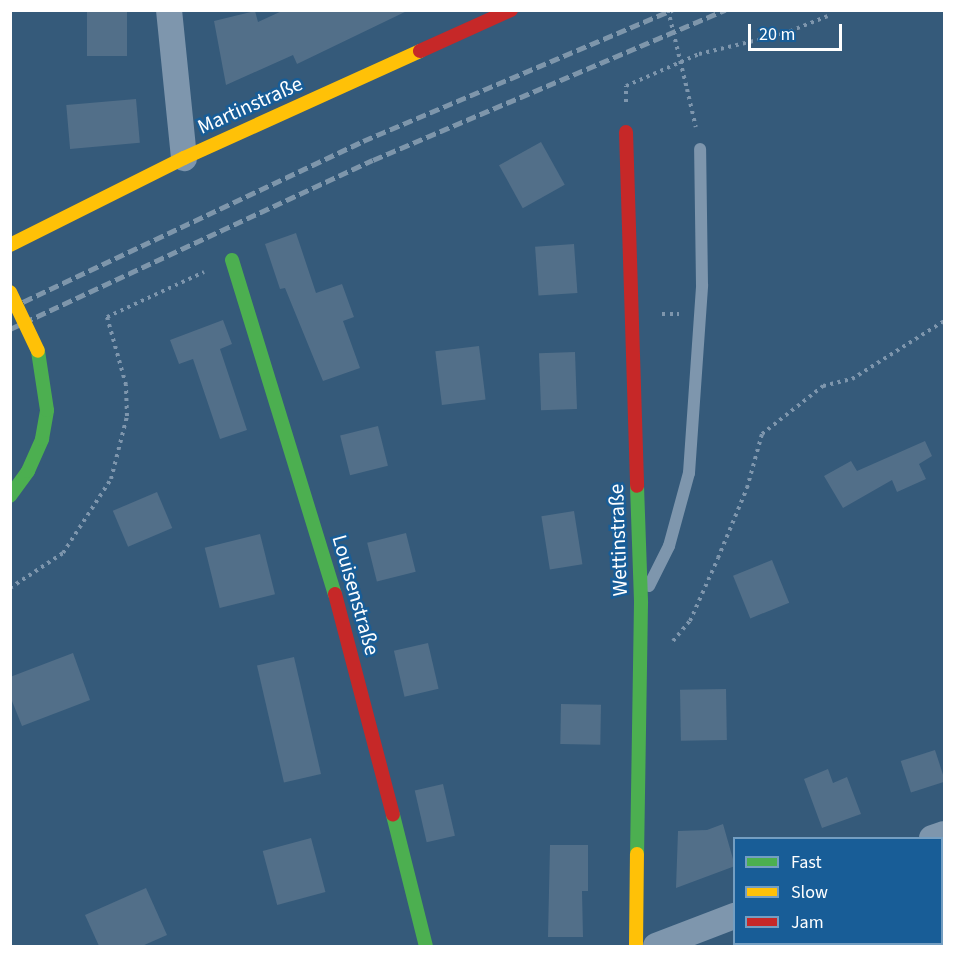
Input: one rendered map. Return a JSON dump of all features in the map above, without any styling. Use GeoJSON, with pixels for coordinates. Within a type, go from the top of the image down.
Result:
{"type":"FeatureCollection","features":[{"type":"Feature","properties":{"kind":"street"},"geometry":{"type":"LineString","coordinates":[[169,10],[184,158]]}},
{"type":"Feature","properties":{"kind":"street","name":"Martinstraße"},"geometry":{"type":"LineString","coordinates":[[10,245],[184,158],[511,10]]}},
{"type":"Feature","properties":{"kind":"street","name":"Wettinstraße"},"geometry":{"type":"LineString","coordinates":[[626,132],[641,603],[636,946]]}},
{"type":"Feature","properties":{"kind":"street","name":"Louisenstraße"},"geometry":{"type":"LineString","coordinates":[[232,260],[342,617],[426,946]]}},
{"type":"Feature","properties":{"kind":"street"},"geometry":{"type":"LineString","coordinates":[[10,292],[38,351],[47,410],[42,440],[28,471],[10,496]]}},
{"type":"Feature","properties":{"kind":"street"},"geometry":{"type":"LineString","coordinates":[[656,946],[733,917]]}},
{"type":"Feature","properties":{"kind":"lane"},"geometry":{"type":"LineString","coordinates":[[641,603],[669,546],[689,472],[702,285],[700,149]]}},
{"type":"Feature","properties":{"kind":"path"},"geometry":{"type":"LineString","coordinates":[[669,10],[700,149]]}},
{"type":"Feature","properties":{"kind":"path"},"geometry":{"type":"LineString","coordinates":[[626,132],[626,86],[699,54],[783,34],[828,16]]}},
{"type":"Feature","properties":{"kind":"path"},"geometry":{"type":"LineString","coordinates":[[10,588],[63,553],[111,479],[127,416],[126,385],[107,317],[232,260]]}},
{"type":"Feature","properties":{"kind":"path"},"geometry":{"type":"LineString","coordinates":[[641,678],[690,621],[747,488],[762,434],[823,386],[852,379],[945,321]]}},
{"type":"Feature","properties":{"kind":"building"},"geometry":{"type":"Polygon","coordinates":[[[87,10],[127,10],[127,56],[87,56],[87,10]]]}},
{"type":"Feature","properties":{"kind":"building"},"geometry":{"type":"Polygon","coordinates":[[[284,10],[409,10],[297,64],[293,55],[226,85],[214,21],[255,11],[258,22],[284,10]]]}},
{"type":"Feature","properties":{"kind":"building"},"geometry":{"type":"Polygon","coordinates":[[[136,99],[140,143],[70,149],[66,105],[136,99]]]}},
{"type":"Feature","properties":{"kind":"building"},"geometry":{"type":"Polygon","coordinates":[[[541,142],[565,185],[523,208],[499,165],[541,142]]]}},
{"type":"Feature","properties":{"kind":"building"},"geometry":{"type":"Polygon","coordinates":[[[296,233],[316,293],[342,284],[354,317],[343,321],[360,368],[323,381],[285,288],[280,289],[265,244],[296,233]]]}},
{"type":"Feature","properties":{"kind":"building"},"geometry":{"type":"Polygon","coordinates":[[[574,244],[577,293],[539,296],[535,247],[574,244]]]}},
{"type":"Feature","properties":{"kind":"building"},"geometry":{"type":"Polygon","coordinates":[[[223,320],[232,344],[220,349],[247,430],[220,439],[193,359],[179,364],[170,340],[223,320]]]}},
{"type":"Feature","properties":{"kind":"building"},"geometry":{"type":"Polygon","coordinates":[[[479,346],[486,400],[442,405],[435,351],[479,346]]]}},
{"type":"Feature","properties":{"kind":"building"},"geometry":{"type":"Polygon","coordinates":[[[575,352],[577,409],[541,410],[539,353],[575,352]]]}},
{"type":"Feature","properties":{"kind":"building"},"geometry":{"type":"Polygon","coordinates":[[[378,426],[388,466],[350,475],[340,435],[378,426]]]}},
{"type":"Feature","properties":{"kind":"building"},"geometry":{"type":"Polygon","coordinates":[[[925,441],[932,456],[919,464],[926,479],[897,492],[892,480],[843,508],[824,476],[851,461],[857,471],[925,441]]]}},
{"type":"Feature","properties":{"kind":"building"},"geometry":{"type":"Polygon","coordinates":[[[157,492],[172,528],[128,547],[113,511],[157,492]]]}},
{"type":"Feature","properties":{"kind":"building"},"geometry":{"type":"Polygon","coordinates":[[[574,511],[582,564],[550,569],[541,516],[574,511]]]}},
{"type":"Feature","properties":{"kind":"building"},"geometry":{"type":"Polygon","coordinates":[[[406,533],[416,572],[377,581],[367,543],[406,533]]]}},
{"type":"Feature","properties":{"kind":"building"},"geometry":{"type":"Polygon","coordinates":[[[260,534],[275,594],[220,608],[205,548],[260,534]]]}},
{"type":"Feature","properties":{"kind":"building"},"geometry":{"type":"Polygon","coordinates":[[[772,560],[789,603],[750,618],[733,576],[772,560]]]}},
{"type":"Feature","properties":{"kind":"building"},"geometry":{"type":"Polygon","coordinates":[[[428,643],[439,689],[404,697],[394,651],[428,643]]]}},
{"type":"Feature","properties":{"kind":"building"},"geometry":{"type":"Polygon","coordinates":[[[73,653],[90,700],[22,726],[10,696],[10,677],[73,653]]]}},
{"type":"Feature","properties":{"kind":"building"},"geometry":{"type":"Polygon","coordinates":[[[294,657],[321,774],[284,782],[257,666],[294,657]]]}},
{"type":"Feature","properties":{"kind":"building"},"geometry":{"type":"Polygon","coordinates":[[[726,689],[727,740],[681,741],[680,690],[726,689]]]}},
{"type":"Feature","properties":{"kind":"building"},"geometry":{"type":"Polygon","coordinates":[[[561,704],[601,705],[600,745],[560,744],[561,704]]]}},
{"type":"Feature","properties":{"kind":"building"},"geometry":{"type":"Polygon","coordinates":[[[935,750],[944,782],[911,793],[901,761],[935,750]]]}},
{"type":"Feature","properties":{"kind":"building"},"geometry":{"type":"Polygon","coordinates":[[[828,769],[833,783],[847,777],[861,814],[822,828],[804,779],[828,769]]]}},
{"type":"Feature","properties":{"kind":"building"},"geometry":{"type":"Polygon","coordinates":[[[443,784],[455,836],[427,842],[415,791],[443,784]]]}},
{"type":"Feature","properties":{"kind":"building"},"geometry":{"type":"Polygon","coordinates":[[[723,824],[733,867],[676,888],[678,831],[707,830],[723,824]]]}},
{"type":"Feature","properties":{"kind":"building"},"geometry":{"type":"Polygon","coordinates":[[[311,838],[325,892],[277,905],[263,851],[311,838]]]}},
{"type":"Feature","properties":{"kind":"building"},"geometry":{"type":"Polygon","coordinates":[[[550,845],[588,845],[588,891],[582,891],[583,937],[548,937],[550,845]]]}},
{"type":"Feature","properties":{"kind":"building"},"geometry":{"type":"Polygon","coordinates":[[[146,888],[167,935],[142,946],[99,946],[85,915],[146,888]]]}},
{"type":"Feature","properties":{"kind":"railway"},"geometry":{"type":"LineString","coordinates":[[10,308],[363,141],[672,10]]}},
{"type":"Feature","properties":{"kind":"railway"},"geometry":{"type":"LineString","coordinates":[[10,329],[373,160],[725,10]]}},
{"type":"Feature","properties":{"kind":"traffic: fast"},"geometry":{"type":"LineString","coordinates":[[232,260],[335,594]]}},
{"type":"Feature","properties":{"kind":"traffic: fast"},"geometry":{"type":"LineString","coordinates":[[10,496],[28,471],[42,439],[47,410],[38,351]]}},
{"type":"Feature","properties":{"kind":"traffic: fast"},"geometry":{"type":"LineString","coordinates":[[637,486],[641,603],[637,854]]}},
{"type":"Feature","properties":{"kind":"traffic: fast"},"geometry":{"type":"LineString","coordinates":[[393,815],[426,946]]}},
{"type":"Feature","properties":{"kind":"traffic: slow"},"geometry":{"type":"LineString","coordinates":[[10,245],[184,158],[420,51]]}},
{"type":"Feature","properties":{"kind":"traffic: slow"},"geometry":{"type":"LineString","coordinates":[[10,292],[38,351]]}},
{"type":"Feature","properties":{"kind":"traffic: slow"},"geometry":{"type":"LineString","coordinates":[[636,946],[637,854]]}},
{"type":"Feature","properties":{"kind":"traffic: jam"},"geometry":{"type":"LineString","coordinates":[[420,51],[511,10]]}},
{"type":"Feature","properties":{"kind":"traffic: jam"},"geometry":{"type":"LineString","coordinates":[[626,132],[637,486]]}},
{"type":"Feature","properties":{"kind":"traffic: jam"},"geometry":{"type":"LineString","coordinates":[[335,594],[393,815]]}}]}
